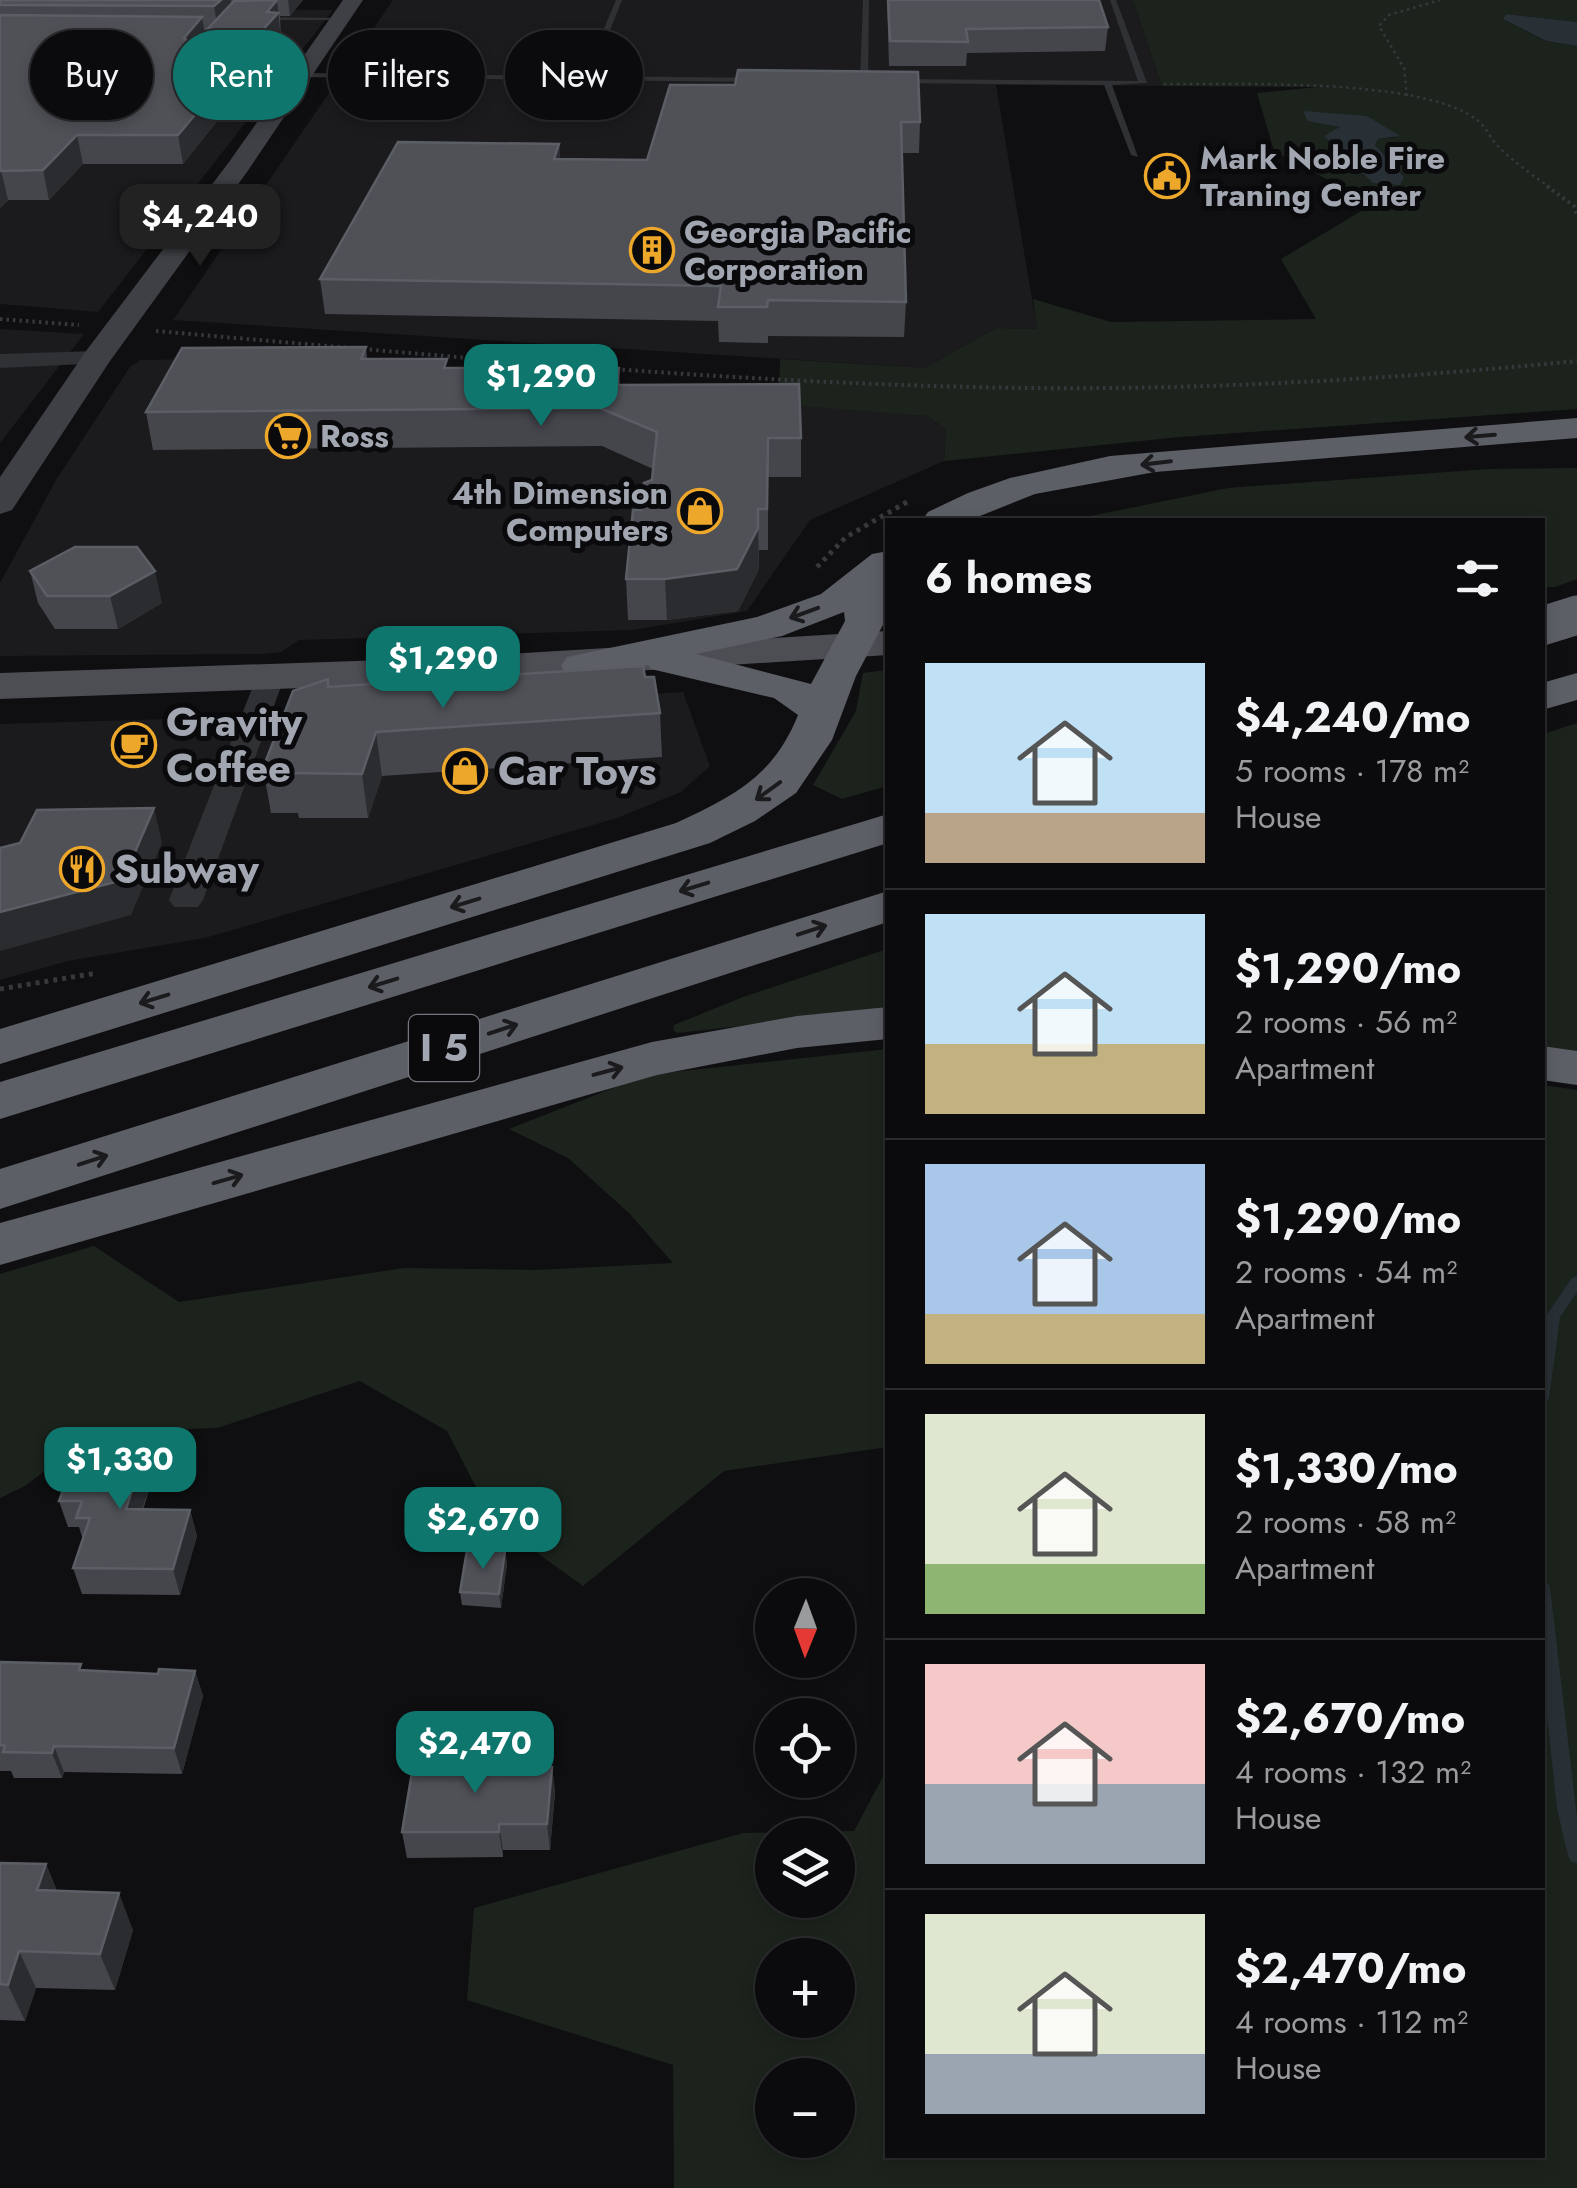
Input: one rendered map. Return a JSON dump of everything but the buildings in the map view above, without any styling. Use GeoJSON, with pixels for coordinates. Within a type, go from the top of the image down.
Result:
{"type":"FeatureCollection","features":[{"type":"Feature","properties":{"kind":"highway"},"geometry":{"type":"LineString","coordinates":[[944,518],[975,501],[1091,471],[1197,458],[1577,428]]}},
{"type":"Feature","properties":{"kind":"highway"},"geometry":{"type":"LineString","coordinates":[[582,666],[768,626],[835,602],[885,564]]}},
{"type":"Feature","properties":{"kind":"highway"},"geometry":{"type":"LineString","coordinates":[[0,1047],[693,833],[740,811],[780,783],[810,740],[821,712],[869,644],[864,601],[885,565]]}},
{"type":"Feature","properties":{"kind":"highway"},"geometry":{"type":"LineString","coordinates":[[1545,623],[1577,615]]}},
{"type":"Feature","properties":{"kind":"highway"},"geometry":{"type":"LineString","coordinates":[[666,660],[788,688],[821,712]]}},
{"type":"Feature","properties":{"kind":"highway"},"geometry":{"type":"LineString","coordinates":[[1545,696],[1577,686]]}},
{"type":"Feature","properties":{"kind":"highway","name":"I 5"},"geometry":{"type":"LineString","coordinates":[[0,1102],[885,829]]}},
{"type":"Feature","properties":{"kind":"highway","name":"I 5"},"geometry":{"type":"LineString","coordinates":[[0,1189],[885,907]]}},
{"type":"Feature","properties":{"kind":"highway"},"geometry":{"type":"LineString","coordinates":[[0,1244],[652,1059],[783,1034],[885,1024]]}},
{"type":"Feature","properties":{"kind":"highway"},"geometry":{"type":"LineString","coordinates":[[1545,1063],[1577,1068]]}},
{"type":"Feature","properties":{"kind":"main road"},"geometry":{"type":"LineString","coordinates":[[1545,624],[1577,623]]}},
{"type":"Feature","properties":{"kind":"main road"},"geometry":{"type":"LineString","coordinates":[[0,686],[268,681],[582,666],[869,644]]}},
{"type":"Feature","properties":{"kind":"street"},"geometry":{"type":"LineString","coordinates":[[308,63],[345,10]]}},
{"type":"Feature","properties":{"kind":"street"},"geometry":{"type":"LineString","coordinates":[[0,503],[268,120]]}},
{"type":"Feature","properties":{"kind":"street"},"geometry":{"type":"LineString","coordinates":[[0,361],[98,358]]}},
{"type":"Feature","properties":{"kind":"street"},"geometry":{"type":"LineString","coordinates":[[186,900],[268,681]]}},
{"type":"Feature","properties":{"kind":"lane"},"geometry":{"type":"LineString","coordinates":[[607,30],[619,0]]}},
{"type":"Feature","properties":{"kind":"lane"},"geometry":{"type":"LineString","coordinates":[[864,80],[866,0]]}},
{"type":"Feature","properties":{"kind":"lane"},"geometry":{"type":"LineString","coordinates":[[845,80],[1143,83],[1113,0]]}},
{"type":"Feature","properties":{"kind":"lane"},"geometry":{"type":"LineString","coordinates":[[244,20],[345,10]]}},
{"type":"Feature","properties":{"kind":"lane"},"geometry":{"type":"LineString","coordinates":[[308,72],[505,76]]}},
{"type":"Feature","properties":{"kind":"lane"},"geometry":{"type":"LineString","coordinates":[[643,79],[770,80]]}},
{"type":"Feature","properties":{"kind":"lane"},"geometry":{"type":"LineString","coordinates":[[1107,83],[1135,155]]}},
{"type":"Feature","properties":{"kind":"path"},"geometry":{"type":"LineString","coordinates":[[1406,96],[1408,74],[1379,26],[1389,14],[1440,0]]}},
{"type":"Feature","properties":{"kind":"path"},"geometry":{"type":"LineString","coordinates":[[1143,83],[1347,90],[1406,96],[1476,118],[1496,145],[1574,206],[1577,216]]}},
{"type":"Feature","properties":{"kind":"path"},"geometry":{"type":"LineString","coordinates":[[0,319],[88,325]]}},
{"type":"Feature","properties":{"kind":"path"},"geometry":{"type":"LineString","coordinates":[[147,330],[666,370],[895,385],[1025,388],[1206,387],[1416,378],[1577,361]]}},
{"type":"Feature","properties":{"kind":"shaded area"},"geometry":{"type":"Polygon","coordinates":[[[393,0],[1133,0],[1162,86],[996,85],[1037,329],[996,328],[925,368],[173,320],[328,95],[328,120],[485,120],[485,30],[372,30],[393,0]]]}},
{"type":"Feature","properties":{"kind":"shaded area"},"geometry":{"type":"Polygon","coordinates":[[[1133,0],[1577,0],[1577,22],[1506,14],[1503,19],[1545,41],[1577,46],[1577,409],[1180,437],[944,461],[946,429],[927,416],[789,405],[779,400],[780,359],[925,368],[996,328],[1037,329],[1033,299],[1111,322],[1316,319],[1281,259],[1373,204],[1274,151],[1257,93],[1318,87],[1162,86],[1133,0]],[[1340,126],[1341,130],[1325,135],[1404,177],[1375,145],[1378,139],[1398,137],[1340,126]]]}},
{"type":"Feature","properties":{"kind":"shaded area"},"geometry":{"type":"Polygon","coordinates":[[[0,7],[333,10],[308,42],[308,30],[173,30],[173,120],[247,120],[98,312],[0,304],[0,7]]]}},
{"type":"Feature","properties":{"kind":"shaded area"},"geometry":{"type":"Polygon","coordinates":[[[1506,14],[1577,22],[1577,46],[1546,41],[1503,19],[1506,14]]]}},
{"type":"Feature","properties":{"kind":"shaded area"},"geometry":{"type":"Polygon","coordinates":[[[1303,111],[1367,116],[1400,136],[1378,139],[1375,145],[1404,177],[1400,185],[1373,183],[1324,136],[1340,127],[1308,121],[1303,111]]]}},
{"type":"Feature","properties":{"kind":"shaded area"},"geometry":{"type":"Polygon","coordinates":[[[0,329],[84,334],[0,443],[0,329]]]}},
{"type":"Feature","properties":{"kind":"shaded area"},"geometry":{"type":"Polygon","coordinates":[[[269,358],[927,416],[946,429],[944,461],[810,520],[747,611],[633,630],[299,640],[281,652],[264,654],[0,656],[0,583],[56,480],[130,367],[140,360],[269,358]]]}},
{"type":"Feature","properties":{"kind":"shaded area"},"geometry":{"type":"Polygon","coordinates":[[[1577,468],[1577,579],[1545,587],[1545,518],[1081,518],[1228,488],[1488,469],[1577,468]]]}},
{"type":"Feature","properties":{"kind":"shaded area"},"geometry":{"type":"Polygon","coordinates":[[[885,670],[885,787],[842,799],[813,785],[856,711],[863,673],[885,670]]]}},
{"type":"Feature","properties":{"kind":"shaded area"},"geometry":{"type":"Polygon","coordinates":[[[683,692],[710,766],[681,792],[617,818],[205,938],[68,961],[0,980],[0,724],[201,718],[212,719],[219,727],[284,727],[320,715],[683,692]]]}},
{"type":"Feature","properties":{"kind":"shaded area"},"geometry":{"type":"Polygon","coordinates":[[[1577,723],[1577,1054],[1545,1050],[1545,733],[1577,723]]]}},
{"type":"Feature","properties":{"kind":"shaded area"},"geometry":{"type":"Polygon","coordinates":[[[885,950],[885,1010],[677,1033],[673,1030],[674,1025],[743,997],[885,950]]]}},
{"type":"Feature","properties":{"kind":"shaded area"},"geometry":{"type":"Polygon","coordinates":[[[885,1049],[885,1447],[724,1471],[583,1586],[494,1522],[447,1431],[360,1381],[217,1428],[95,1432],[25,1486],[0,1498],[0,1274],[94,1246],[179,1302],[404,1268],[536,1270],[673,1263],[629,1213],[568,1158],[509,1129],[646,1075],[885,1049]]]}},
{"type":"Feature","properties":{"kind":"shaded area"},"geometry":{"type":"Polygon","coordinates":[[[1545,1085],[1577,1090],[1577,2188],[674,2188],[673,2065],[467,2000],[474,1908],[755,1833],[755,1918],[855,1918],[855,1829],[885,1773],[885,2158],[1545,2158],[1545,1085]]]}},
{"type":"Feature","properties":{"kind":"waterway"},"geometry":{"type":"LineString","coordinates":[[1545,1376],[1553,1316],[1577,1281]]}},
{"type":"Feature","properties":{"kind":"waterway"},"geometry":{"type":"LineString","coordinates":[[1545,1616],[1566,1809],[1577,1855]]}},
{"type":"Feature","properties":{"kind":"place","name":"Mark Noble Fire Traning Center"},"geometry":{"type":"Point","coordinates":[1167,176]}},
{"type":"Feature","properties":{"kind":"place","name":"Georgia Pacific Corporation"},"geometry":{"type":"Point","coordinates":[652,250]}},
{"type":"Feature","properties":{"kind":"place","name":"Ross"},"geometry":{"type":"Point","coordinates":[288,436]}},
{"type":"Feature","properties":{"kind":"place","name":"4th Dimension Computers"},"geometry":{"type":"Point","coordinates":[700,511]}},
{"type":"Feature","properties":{"kind":"place","name":"Gravity Coffee"},"geometry":{"type":"Point","coordinates":[134,745]}},
{"type":"Feature","properties":{"kind":"place","name":"Car Toys"},"geometry":{"type":"Point","coordinates":[465,771]}},
{"type":"Feature","properties":{"kind":"place","name":"Subway"},"geometry":{"type":"Point","coordinates":[82,869]}}]}
